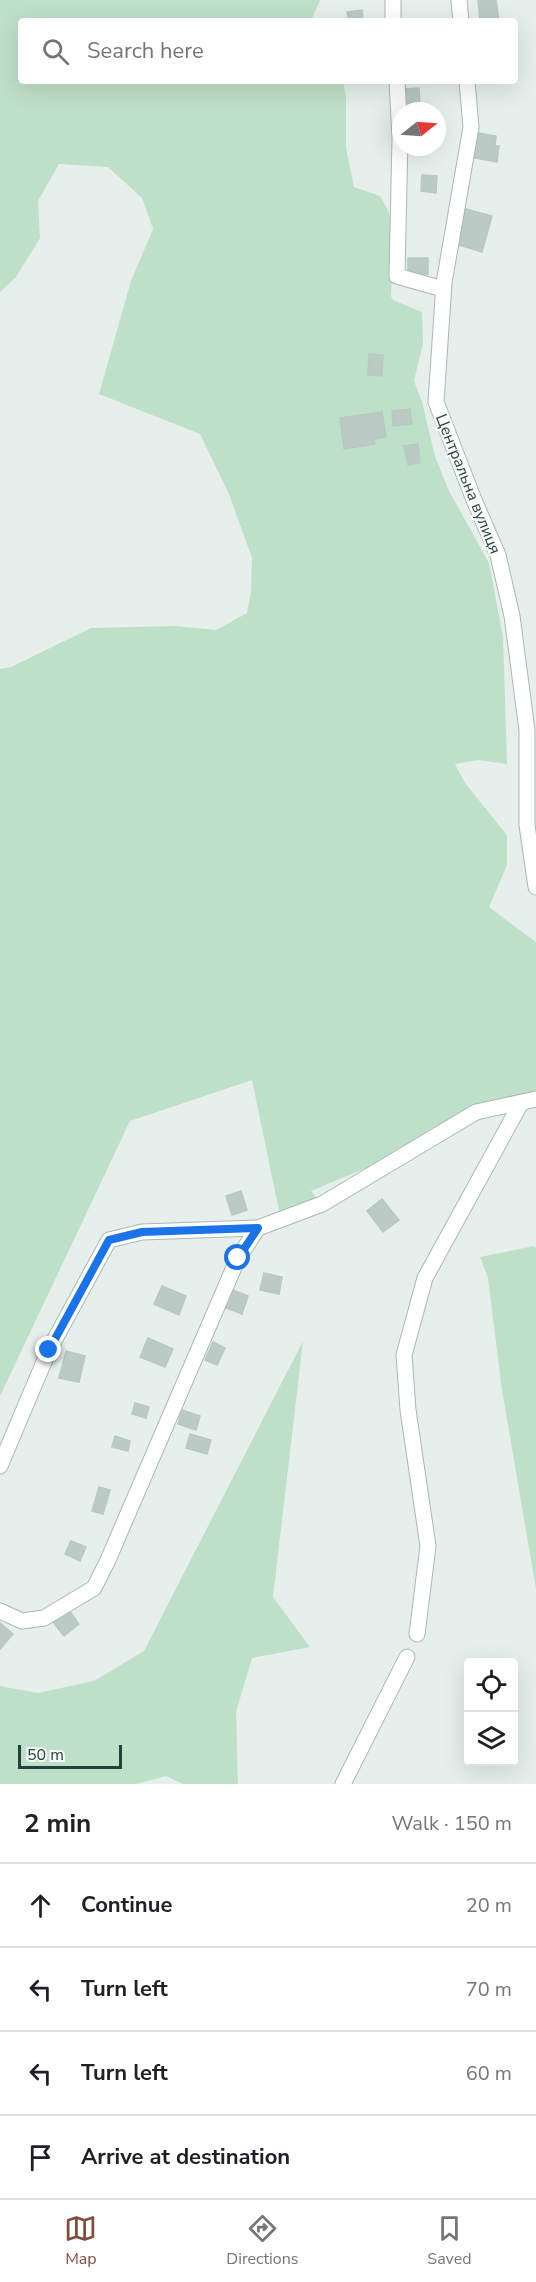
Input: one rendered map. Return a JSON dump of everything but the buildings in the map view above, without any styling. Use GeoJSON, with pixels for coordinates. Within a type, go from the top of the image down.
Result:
{"type":"FeatureCollection","features":[{"type":"Feature","properties":{"kind":"street"},"geometry":{"type":"LineString","coordinates":[[393,0],[393,18]]}},
{"type":"Feature","properties":{"kind":"street"},"geometry":{"type":"LineString","coordinates":[[459,0],[461,18]]}},
{"type":"Feature","properties":{"kind":"street"},"geometry":{"type":"LineString","coordinates":[[397,84],[400,138],[397,276],[443,289]]}},
{"type":"Feature","properties":{"kind":"street","name":"Центральна вулиця"},"geometry":{"type":"LineString","coordinates":[[467,84],[471,127],[443,289],[436,402],[498,555],[512,616],[527,730],[527,825],[536,887]]}},
{"type":"Feature","properties":{"kind":"street"},"geometry":{"type":"LineString","coordinates":[[0,1466],[49,1350],[109,1240],[142,1232],[258,1228],[322,1204],[476,1112],[529,1101]]}},
{"type":"Feature","properties":{"kind":"street"},"geometry":{"type":"LineString","coordinates":[[417,1634],[428,1546],[408,1410],[404,1355],[425,1278],[529,1101]]}},
{"type":"Feature","properties":{"kind":"street"},"geometry":{"type":"LineString","coordinates":[[0,1611],[22,1621],[44,1618],[94,1588],[238,1258],[258,1228]]}},
{"type":"Feature","properties":{"kind":"street"},"geometry":{"type":"LineString","coordinates":[[343,1784],[407,1658]]}},
{"type":"Feature","properties":{"kind":"green space"},"geometry":{"type":"Polygon","coordinates":[[[0,0],[320,0],[312,18],[18,18],[18,84],[344,84],[346,97],[346,148],[354,187],[380,196],[387,208],[395,232],[391,296],[393,300],[422,312],[423,343],[414,381],[422,402],[435,456],[448,489],[489,563],[503,637],[507,764],[478,760],[455,764],[465,783],[507,835],[507,865],[489,907],[536,942],[536,1099],[521,1103],[311,1191],[322,1204],[281,1220],[252,1080],[130,1121],[0,1396],[0,669],[11,667],[91,628],[175,626],[216,630],[247,613],[251,592],[252,558],[229,494],[200,434],[99,394],[131,281],[153,229],[142,198],[108,167],[59,164],[38,201],[40,238],[16,277],[0,292],[0,0]]]}},
{"type":"Feature","properties":{"kind":"green space"},"geometry":{"type":"Polygon","coordinates":[[[534,1246],[536,1248],[536,1589],[502,1390],[488,1278],[480,1257],[534,1246]]]}},
{"type":"Feature","properties":{"kind":"green space"},"geometry":{"type":"Polygon","coordinates":[[[303,1341],[273,1597],[310,1647],[252,1658],[236,1712],[238,1784],[183,1784],[166,1776],[136,1784],[0,1784],[0,1686],[38,1693],[94,1681],[144,1651],[303,1341]]]}},
{"type":"Feature","properties":{"kind":"route"},"geometry":{"type":"LineString","coordinates":[[49,1350],[109,1240],[142,1232],[258,1228],[238,1258]]}}]}
